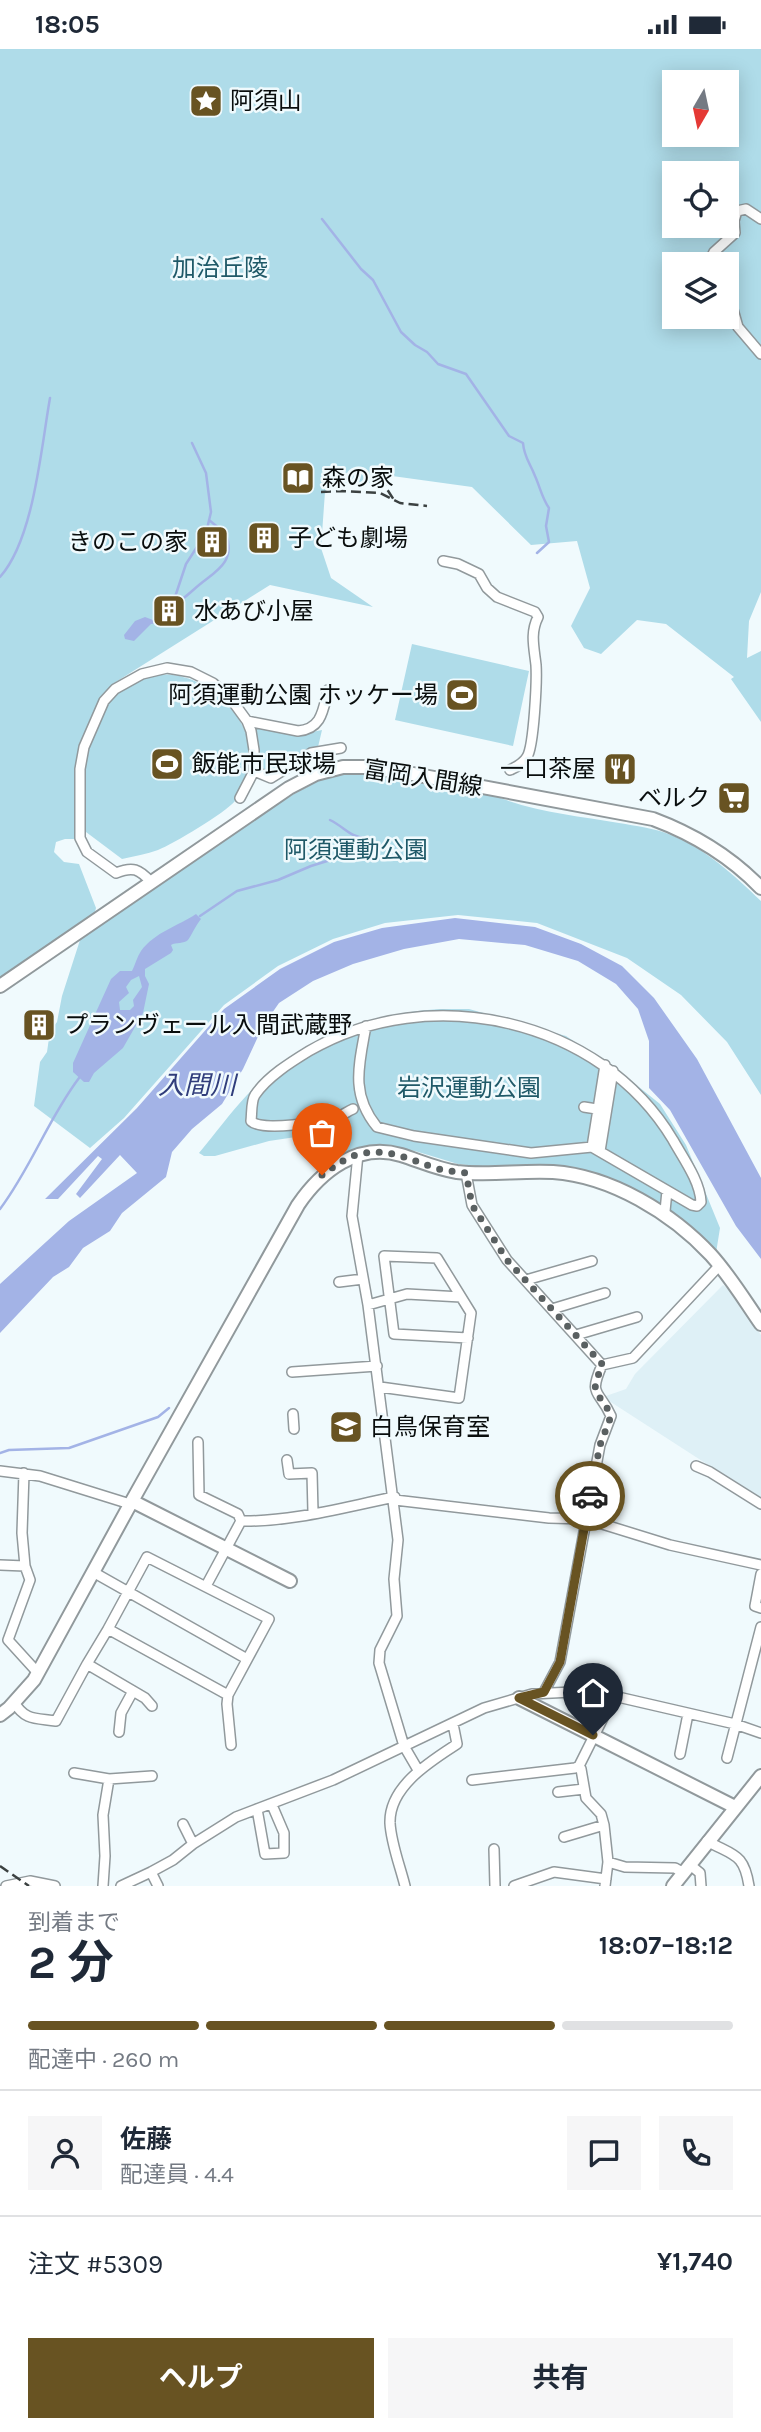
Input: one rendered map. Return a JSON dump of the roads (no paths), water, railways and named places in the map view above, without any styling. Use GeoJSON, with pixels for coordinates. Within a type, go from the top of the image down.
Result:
{"type":"FeatureCollection","features":[{"type":"Feature","properties":{"kind":"street"},"geometry":{"type":"LineString","coordinates":[[713,252],[735,233],[737,211],[746,209],[761,219]]}},
{"type":"Feature","properties":{"kind":"street"},"geometry":{"type":"LineString","coordinates":[[739,328],[761,354]]}},
{"type":"Feature","properties":{"kind":"street"},"geometry":{"type":"LineString","coordinates":[[443,561],[458,564],[480,574],[491,593],[535,612],[538,617],[533,641],[536,667],[531,749],[524,761],[510,770]]}},
{"type":"Feature","properties":{"kind":"street"},"geometry":{"type":"LineString","coordinates":[[151,882],[139,870],[129,868],[116,873],[87,852],[80,838],[80,769],[84,747],[104,701],[115,689],[142,674],[167,669],[177,669],[204,677],[213,683],[231,699],[247,721],[254,750],[254,771],[240,797]]}},
{"type":"Feature","properties":{"kind":"street"},"geometry":{"type":"LineString","coordinates":[[247,721],[298,731],[306,730],[321,719],[328,689]]}},
{"type":"Feature","properties":{"kind":"street"},"geometry":{"type":"LineString","coordinates":[[254,771],[271,778],[311,753],[341,748]]}},
{"type":"Feature","properties":{"kind":"street","name":"富岡入間線"},"geometry":{"type":"LineString","coordinates":[[0,986],[289,788],[316,774],[343,767],[402,772],[653,819],[699,839],[761,888]]}},
{"type":"Feature","properties":{"kind":"street"},"geometry":{"type":"LineString","coordinates":[[360,1107],[338,1117],[271,1127],[251,1121],[254,1096],[282,1069],[322,1043],[366,1027],[395,1020],[454,1016],[510,1022],[569,1045],[609,1068],[640,1097],[668,1132],[688,1167],[699,1192],[700,1203],[694,1206],[596,1149],[531,1153],[414,1136],[377,1127],[360,1107],[357,1080],[366,1027]]}},
{"type":"Feature","properties":{"kind":"street"},"geometry":{"type":"LineString","coordinates":[[596,1149],[609,1068]]}},
{"type":"Feature","properties":{"kind":"street"},"geometry":{"type":"LineString","coordinates":[[584,1107],[602,1110]]}},
{"type":"Feature","properties":{"kind":"street"},"geometry":{"type":"LineString","coordinates":[[0,1715],[38,1673],[298,1205],[322,1175],[342,1162],[358,1154],[380,1151],[400,1154],[441,1169],[466,1173],[556,1172],[605,1184],[652,1208],[681,1227],[719,1266],[761,1324]]}},
{"type":"Feature","properties":{"kind":"street"},"geometry":{"type":"LineString","coordinates":[[358,1154],[352,1216],[380,1387],[398,1540],[394,1579],[397,1616],[380,1650],[379,1663],[404,1746],[418,1770]]}},
{"type":"Feature","properties":{"kind":"street"},"geometry":{"type":"LineString","coordinates":[[466,1173],[472,1205],[507,1260],[603,1365]]}},
{"type":"Feature","properties":{"kind":"street"},"geometry":{"type":"LineString","coordinates":[[665,1211],[667,1191]]}},
{"type":"Feature","properties":{"kind":"street"},"geometry":{"type":"LineString","coordinates":[[380,1387],[459,1398],[468,1338],[471,1313],[437,1258],[384,1257],[394,1334],[468,1338]]}},
{"type":"Feature","properties":{"kind":"street"},"geometry":{"type":"LineString","coordinates":[[526,1280],[592,1261]]}},
{"type":"Feature","properties":{"kind":"street"},"geometry":{"type":"LineString","coordinates":[[603,1365],[633,1358],[719,1266]]}},
{"type":"Feature","properties":{"kind":"street"},"geometry":{"type":"LineString","coordinates":[[339,1282],[363,1279]]}},
{"type":"Feature","properties":{"kind":"street"},"geometry":{"type":"LineString","coordinates":[[552,1308],[605,1293]]}},
{"type":"Feature","properties":{"kind":"street"},"geometry":{"type":"LineString","coordinates":[[368,1305],[407,1294],[461,1297]]}},
{"type":"Feature","properties":{"kind":"street"},"geometry":{"type":"LineString","coordinates":[[576,1335],[636,1317]]}},
{"type":"Feature","properties":{"kind":"street"},"geometry":{"type":"LineString","coordinates":[[544,1692],[560,1662],[600,1445],[611,1416],[595,1391],[594,1383],[603,1365]]}},
{"type":"Feature","properties":{"kind":"street"},"geometry":{"type":"LineString","coordinates":[[292,1372],[377,1366]]}},
{"type":"Feature","properties":{"kind":"street"},"geometry":{"type":"LineString","coordinates":[[293,1414],[294,1429]]}},
{"type":"Feature","properties":{"kind":"street"},"geometry":{"type":"LineString","coordinates":[[198,1442],[199,1495],[237,1514],[241,1521]]}},
{"type":"Feature","properties":{"kind":"street"},"geometry":{"type":"LineString","coordinates":[[287,1460],[289,1474],[312,1473],[313,1512]]}},
{"type":"Feature","properties":{"kind":"street"},"geometry":{"type":"LineString","coordinates":[[696,1466],[761,1504]]}},
{"type":"Feature","properties":{"kind":"street"},"geometry":{"type":"LineString","coordinates":[[0,1471],[24,1473],[131,1502],[290,1581]]}},
{"type":"Feature","properties":{"kind":"street"},"geometry":{"type":"LineString","coordinates":[[24,1473],[22,1533],[25,1566],[30,1580],[8,1640],[38,1673]]}},
{"type":"Feature","properties":{"kind":"street"},"geometry":{"type":"LineString","coordinates":[[241,1521],[258,1521],[395,1499],[586,1520],[670,1545],[761,1565]]}},
{"type":"Feature","properties":{"kind":"street"},"geometry":{"type":"LineString","coordinates":[[206,1586],[241,1521]]}},
{"type":"Feature","properties":{"kind":"street"},"geometry":{"type":"LineString","coordinates":[[14,1702],[27,1717],[56,1721],[148,1557],[270,1619],[228,1695],[231,1745]]}},
{"type":"Feature","properties":{"kind":"street"},"geometry":{"type":"LineString","coordinates":[[0,1565],[25,1566]]}},
{"type":"Feature","properties":{"kind":"street"},"geometry":{"type":"LineString","coordinates":[[93,1572],[247,1659]]}},
{"type":"Feature","properties":{"kind":"street"},"geometry":{"type":"LineString","coordinates":[[761,1574],[755,1606],[761,1608]]}},
{"type":"Feature","properties":{"kind":"street"},"geometry":{"type":"LineString","coordinates":[[727,1758],[761,1627]]}},
{"type":"Feature","properties":{"kind":"street"},"geometry":{"type":"LineString","coordinates":[[108,1629],[228,1695]]}},
{"type":"Feature","properties":{"kind":"street"},"geometry":{"type":"LineString","coordinates":[[87,1664],[133,1691],[152,1706]]}},
{"type":"Feature","properties":{"kind":"street"},"geometry":{"type":"LineString","coordinates":[[119,1732],[121,1713],[133,1691]]}},
{"type":"Feature","properties":{"kind":"street"},"geometry":{"type":"LineString","coordinates":[[121,1886],[151,1873],[228,1821],[333,1780],[484,1708],[544,1692],[614,1696],[736,1724],[761,1733]]}},
{"type":"Feature","properties":{"kind":"street"},"geometry":{"type":"LineString","coordinates":[[514,1886],[554,1872],[605,1883],[608,1862],[604,1825],[601,1814],[586,1798],[579,1766],[614,1696]]}},
{"type":"Feature","properties":{"kind":"street"},"geometry":{"type":"LineString","coordinates":[[519,1698],[734,1807]]}},
{"type":"Feature","properties":{"kind":"street"},"geometry":{"type":"LineString","coordinates":[[680,1754],[688,1714]]}},
{"type":"Feature","properties":{"kind":"street"},"geometry":{"type":"LineString","coordinates":[[405,1886],[390,1820],[394,1804],[405,1784],[418,1770],[457,1744],[453,1724]]}},
{"type":"Feature","properties":{"kind":"street"},"geometry":{"type":"LineString","coordinates":[[472,1780],[579,1766]]}},
{"type":"Feature","properties":{"kind":"street"},"geometry":{"type":"LineString","coordinates":[[74,1773],[109,1779],[152,1776]]}},
{"type":"Feature","properties":{"kind":"street"},"geometry":{"type":"LineString","coordinates":[[673,1886],[761,1776]]}},
{"type":"Feature","properties":{"kind":"street"},"geometry":{"type":"LineString","coordinates":[[103,1886],[103,1815],[109,1779]]}},
{"type":"Feature","properties":{"kind":"street"},"geometry":{"type":"LineString","coordinates":[[558,1792],[584,1789]]}},
{"type":"Feature","properties":{"kind":"street"},"geometry":{"type":"LineString","coordinates":[[257,1809],[265,1854],[284,1853],[284,1833],[272,1805]]}},
{"type":"Feature","properties":{"kind":"street"},"geometry":{"type":"LineString","coordinates":[[183,1824],[192,1844]]}},
{"type":"Feature","properties":{"kind":"street"},"geometry":{"type":"LineString","coordinates":[[564,1837],[604,1825]]}},
{"type":"Feature","properties":{"kind":"street"},"geometry":{"type":"LineString","coordinates":[[707,1841],[742,1860],[746,1866],[749,1886]]}},
{"type":"Feature","properties":{"kind":"street"},"geometry":{"type":"LineString","coordinates":[[494,1849],[495,1886]]}},
{"type":"Feature","properties":{"kind":"street"},"geometry":{"type":"LineString","coordinates":[[608,1862],[625,1867],[686,1868],[700,1873],[701,1886]]}},
{"type":"Feature","properties":{"kind":"street"},"geometry":{"type":"LineString","coordinates":[[151,1873],[158,1886]]}},
{"type":"Feature","properties":{"kind":"street"},"geometry":{"type":"LineString","coordinates":[[6,1886],[35,1881],[55,1886]]}},
{"type":"Feature","properties":{"kind":"water"},"geometry":{"type":"Polygon","coordinates":[[[174,594],[181,600],[166,620],[151,624],[134,641],[125,639],[124,635],[135,621],[145,617],[159,619],[174,594]]]}},
{"type":"Feature","properties":{"kind":"water"},"geometry":{"type":"Polygon","coordinates":[[[196,914],[201,919],[188,940],[171,945],[171,953],[145,969],[149,984],[143,1013],[123,1048],[94,1073],[89,1082],[84,1082],[73,1072],[73,1063],[111,979],[120,971],[132,971],[147,944],[196,914]],[[139,976],[131,980],[126,987],[129,993],[119,1002],[120,1010],[130,1010],[134,1006],[133,1000],[142,987],[139,976]]]}},
{"type":"Feature","properties":{"kind":"water","name":"入間川"},"geometry":{"type":"Polygon","coordinates":[[[455,918],[535,927],[581,944],[622,966],[654,998],[697,1059],[761,1178],[761,1259],[736,1226],[670,1110],[649,1088],[649,1041],[638,1009],[616,984],[578,961],[525,945],[459,939],[404,949],[353,964],[313,981],[279,1003],[263,1026],[243,1069],[222,1104],[192,1129],[172,1152],[166,1177],[122,1213],[110,1231],[83,1248],[69,1267],[53,1277],[0,1333],[0,1284],[69,1221],[137,1173],[120,1155],[80,1198],[76,1194],[102,1159],[98,1156],[58,1199],[45,1199],[137,1108],[224,1009],[280,969],[334,942],[382,928],[455,918]]]}},
{"type":"Feature","properties":{"kind":"waterway"},"geometry":{"type":"LineString","coordinates":[[322,219],[361,269],[373,280],[401,332],[438,364],[466,374],[509,436],[523,443],[549,508],[546,526],[549,542],[537,553]]}},
{"type":"Feature","properties":{"kind":"waterway"},"geometry":{"type":"LineString","coordinates":[[0,577],[12,560],[28,517],[50,398]]}},
{"type":"Feature","properties":{"kind":"waterway"},"geometry":{"type":"LineString","coordinates":[[176,594],[186,564],[206,533],[211,512],[206,473],[192,443]]}},
{"type":"Feature","properties":{"kind":"waterway"},"geometry":{"type":"LineString","coordinates":[[181,600],[218,570],[226,559],[226,534],[209,520]]}},
{"type":"Feature","properties":{"kind":"waterway"},"geometry":{"type":"LineString","coordinates":[[200,916],[237,891],[278,880],[311,866],[366,849],[369,839],[352,834],[330,820]]}},
{"type":"Feature","properties":{"kind":"waterway"},"geometry":{"type":"LineString","coordinates":[[0,1209],[79,1078]]}},
{"type":"Feature","properties":{"kind":"waterway"},"geometry":{"type":"LineString","coordinates":[[0,1453],[9,1450],[69,1448],[158,1417],[169,1408]]}},
{"type":"Feature","properties":{"kind":"railway"},"geometry":{"type":"LineString","coordinates":[[385,476],[385,486],[394,500]]}},
{"type":"Feature","properties":{"kind":"railway"},"geometry":{"type":"LineString","coordinates":[[321,492],[380,493],[400,503],[427,506]]}},
{"type":"Feature","properties":{"kind":"railway"},"geometry":{"type":"LineString","coordinates":[[0,1866],[29,1886]]}},
{"type":"Feature","properties":{"kind":"place","name":"阿須山"},"geometry":{"type":"Point","coordinates":[206,101]}},
{"type":"Feature","properties":{"kind":"place","name":"森の家"},"geometry":{"type":"Point","coordinates":[298,478]}},
{"type":"Feature","properties":{"kind":"place","name":"子ども劇場"},"geometry":{"type":"Point","coordinates":[264,538]}},
{"type":"Feature","properties":{"kind":"place","name":"きのこの家"},"geometry":{"type":"Point","coordinates":[212,542]}},
{"type":"Feature","properties":{"kind":"place","name":"水あび小屋"},"geometry":{"type":"Point","coordinates":[169,611]}},
{"type":"Feature","properties":{"kind":"place","name":"阿須運動公園 ホッケー場"},"geometry":{"type":"Point","coordinates":[462,695]}},
{"type":"Feature","properties":{"kind":"place","name":"飯能市民球場"},"geometry":{"type":"Point","coordinates":[167,764]}},
{"type":"Feature","properties":{"kind":"place","name":"一口茶屋"},"geometry":{"type":"Point","coordinates":[620,769]}},
{"type":"Feature","properties":{"kind":"place","name":"ベルク"},"geometry":{"type":"Point","coordinates":[734,798]}},
{"type":"Feature","properties":{"kind":"place","name":"プランヴェール入間武蔵野"},"geometry":{"type":"Point","coordinates":[39,1025]}},
{"type":"Feature","properties":{"kind":"place","name":"白鳥保育室"},"geometry":{"type":"Point","coordinates":[346,1427]}},
{"type":"Feature","properties":{"kind":"park label","name":"加治丘陵"},"geometry":{"type":"Point","coordinates":[220,268]}},
{"type":"Feature","properties":{"kind":"park label","name":"阿須運動公園"},"geometry":{"type":"Point","coordinates":[356,850]}},
{"type":"Feature","properties":{"kind":"park label","name":"岩沢運動公園"},"geometry":{"type":"Point","coordinates":[469,1088]}}]}
